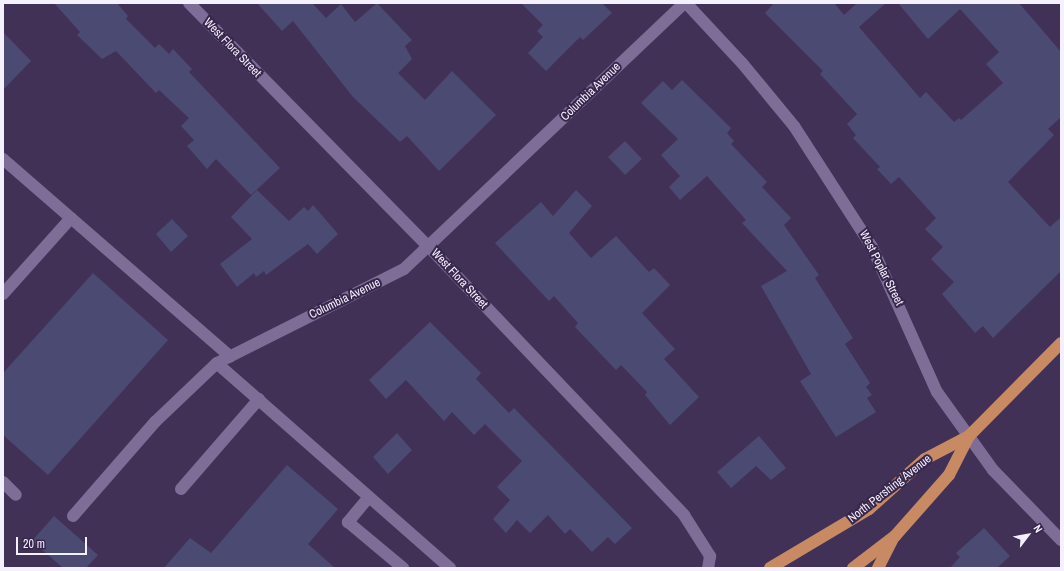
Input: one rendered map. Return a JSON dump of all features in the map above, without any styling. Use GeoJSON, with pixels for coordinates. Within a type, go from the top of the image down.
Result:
{"type":"FeatureCollection","features":[{"type":"Feature","properties":{"kind":"main road","name":"North Pershing Avenue"},"geometry":{"type":"LineString","coordinates":[[852,568],[895,536],[949,475],[969,436],[1061,343]]}},
{"type":"Feature","properties":{"kind":"main road","name":"North Pershing Avenue"},"geometry":{"type":"LineString","coordinates":[[770,568],[869,508],[925,459],[969,436]]}},
{"type":"Feature","properties":{"kind":"main road"},"geometry":{"type":"LineString","coordinates":[[878,568],[895,536]]}},
{"type":"Feature","properties":{"kind":"street","name":"West Flora Street"},"geometry":{"type":"LineString","coordinates":[[189,3],[396,217],[429,247],[684,515],[710,556],[708,568]]}},
{"type":"Feature","properties":{"kind":"street","name":"Columbia Avenue"},"geometry":{"type":"LineString","coordinates":[[73,516],[155,422],[217,363],[404,269],[429,247],[685,3]]}},
{"type":"Feature","properties":{"kind":"street","name":"West Poplar Street"},"geometry":{"type":"LineString","coordinates":[[685,3],[789,120],[842,196],[899,302],[937,392],[993,470],[1061,540]]}},
{"type":"Feature","properties":{"kind":"street"},"geometry":{"type":"LineString","coordinates":[[3,159],[230,356]]}},
{"type":"Feature","properties":{"kind":"street"},"geometry":{"type":"LineString","coordinates":[[3,294],[71,218]]}},
{"type":"Feature","properties":{"kind":"street"},"geometry":{"type":"LineString","coordinates":[[217,363],[450,568]]}},
{"type":"Feature","properties":{"kind":"street"},"geometry":{"type":"LineString","coordinates":[[181,489],[258,399]]}},
{"type":"Feature","properties":{"kind":"street"},"geometry":{"type":"LineString","coordinates":[[3,482],[16,495]]}},
{"type":"Feature","properties":{"kind":"street"},"geometry":{"type":"LineString","coordinates":[[369,497],[348,522],[403,568]]}},
{"type":"Feature","properties":{"kind":"building"},"geometry":{"type":"Polygon","coordinates":[[[54,3],[117,3],[128,16],[126,19],[155,48],[159,44],[169,54],[173,49],[192,69],[189,72],[280,168],[251,195],[216,159],[207,169],[187,146],[194,140],[181,126],[189,118],[159,90],[156,93],[116,51],[102,59],[77,35],[80,32],[54,3]]]}},
{"type":"Feature","properties":{"kind":"building"},"geometry":{"type":"Polygon","coordinates":[[[257,3],[312,3],[326,18],[341,4],[355,22],[377,3],[412,40],[405,46],[412,59],[398,73],[425,100],[452,71],[496,115],[439,171],[407,136],[400,142],[353,97],[293,21],[282,31],[257,3]]]}},
{"type":"Feature","properties":{"kind":"building"},"geometry":{"type":"Polygon","coordinates":[[[521,3],[602,3],[612,13],[583,40],[580,37],[546,71],[528,53],[543,37],[537,31],[543,25],[521,3]]]}},
{"type":"Feature","properties":{"kind":"building"},"geometry":{"type":"Polygon","coordinates":[[[774,3],[834,3],[844,15],[857,3],[886,3],[859,27],[920,98],[926,92],[954,122],[959,118],[961,120],[1003,83],[986,64],[999,52],[960,9],[928,39],[898,3],[1019,3],[1061,52],[1061,117],[1048,129],[1054,135],[1008,182],[1050,227],[1061,217],[1061,271],[993,338],[983,326],[975,333],[942,294],[954,282],[931,259],[943,247],[925,229],[936,218],[899,177],[891,184],[877,169],[880,167],[853,138],[856,135],[847,124],[857,114],[820,74],[823,71],[765,13],[774,3]]]}},
{"type":"Feature","properties":{"kind":"building"},"geometry":{"type":"Polygon","coordinates":[[[3,32],[31,61],[3,90],[3,32]]]}},
{"type":"Feature","properties":{"kind":"building"},"geometry":{"type":"Polygon","coordinates":[[[682,80],[731,128],[727,133],[734,141],[731,144],[767,182],[762,187],[791,218],[784,225],[819,275],[815,278],[853,338],[845,344],[870,383],[866,387],[872,395],[867,398],[876,412],[836,437],[800,381],[811,374],[761,286],[787,271],[742,223],[746,220],[707,176],[680,200],[669,187],[680,176],[661,155],[678,139],[641,103],[663,81],[672,90],[682,80]]]}},
{"type":"Feature","properties":{"kind":"building"},"geometry":{"type":"Polygon","coordinates":[[[625,141],[642,159],[625,175],[608,157],[625,141]]]}},
{"type":"Feature","properties":{"kind":"building"},"geometry":{"type":"Polygon","coordinates":[[[257,190],[289,221],[304,207],[308,211],[313,205],[338,234],[317,254],[308,244],[266,275],[264,271],[256,277],[254,273],[237,287],[220,264],[252,239],[231,217],[257,190]]]}},
{"type":"Feature","properties":{"kind":"building"},"geometry":{"type":"Polygon","coordinates":[[[576,190],[592,206],[569,233],[591,258],[616,236],[649,272],[654,268],[670,285],[642,313],[675,349],[664,359],[699,397],[670,425],[645,395],[647,392],[621,365],[616,370],[575,327],[578,323],[554,296],[549,301],[495,243],[541,202],[553,216],[576,190]]]}},
{"type":"Feature","properties":{"kind":"building"},"geometry":{"type":"Polygon","coordinates":[[[172,219],[188,236],[171,252],[156,234],[172,219]]]}},
{"type":"Feature","properties":{"kind":"building"},"geometry":{"type":"Polygon","coordinates":[[[93,273],[168,340],[48,475],[3,435],[3,373],[93,273]]]}},
{"type":"Feature","properties":{"kind":"building"},"geometry":{"type":"Polygon","coordinates":[[[430,322],[481,373],[476,379],[509,413],[514,408],[632,528],[615,544],[608,537],[592,552],[570,529],[565,534],[548,515],[530,533],[517,520],[506,533],[493,519],[510,500],[497,487],[522,461],[485,424],[474,435],[452,412],[444,421],[406,380],[386,399],[369,380],[430,322]]]}},
{"type":"Feature","properties":{"kind":"building"},"geometry":{"type":"Polygon","coordinates":[[[397,433],[412,450],[388,474],[373,457],[397,433]]]}},
{"type":"Feature","properties":{"kind":"building"},"geometry":{"type":"Polygon","coordinates":[[[759,436],[786,468],[771,480],[756,466],[731,488],[717,472],[759,436]]]}},
{"type":"Feature","properties":{"kind":"building"},"geometry":{"type":"Polygon","coordinates":[[[287,465],[338,509],[308,544],[335,568],[164,568],[190,538],[211,553],[287,465]]]}},
{"type":"Feature","properties":{"kind":"building"},"geometry":{"type":"Polygon","coordinates":[[[54,516],[98,555],[86,568],[63,568],[32,541],[54,516]]]}},
{"type":"Feature","properties":{"kind":"building"},"geometry":{"type":"Polygon","coordinates":[[[984,528],[1010,556],[997,568],[950,568],[960,557],[956,553],[984,528]]]}}]}
